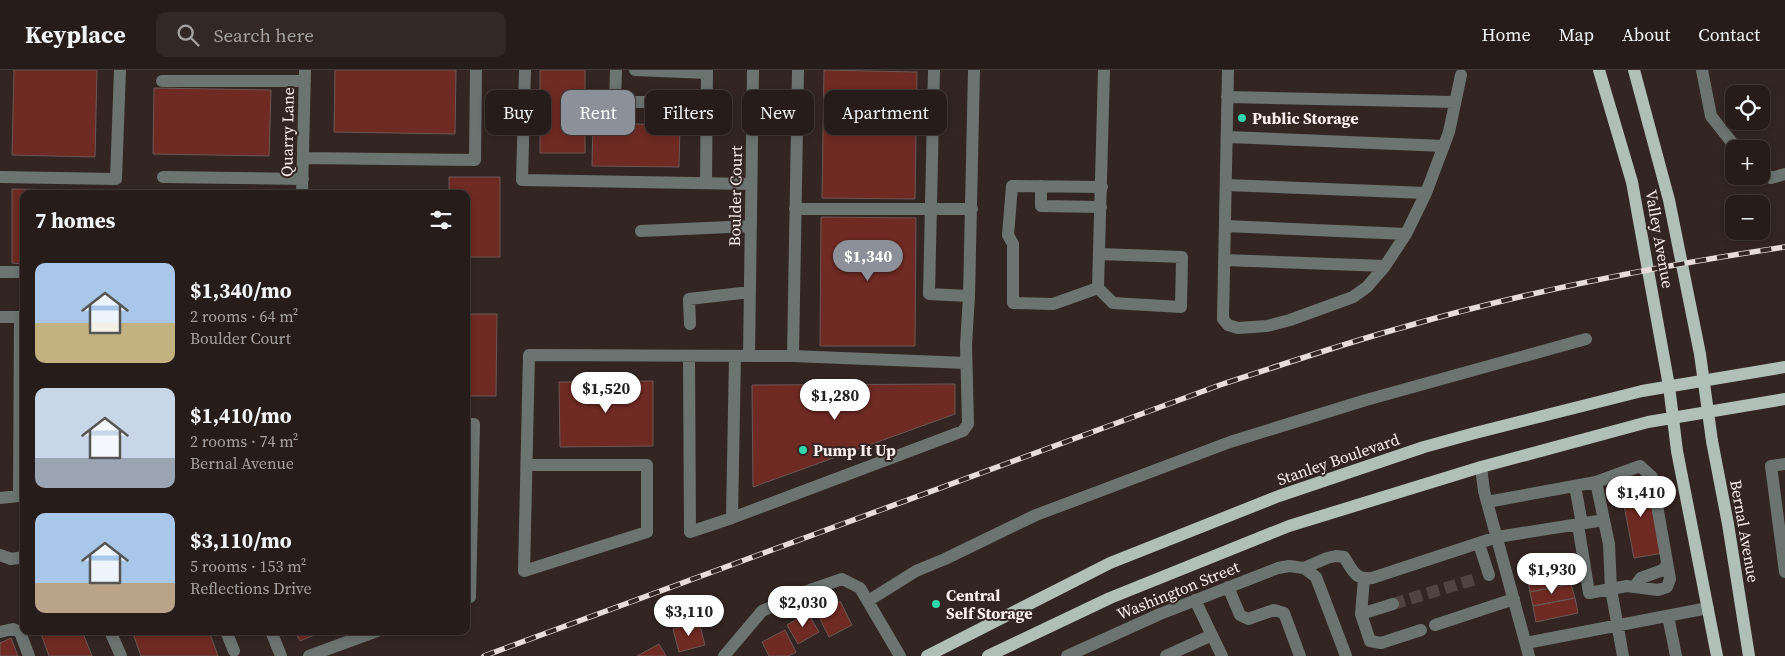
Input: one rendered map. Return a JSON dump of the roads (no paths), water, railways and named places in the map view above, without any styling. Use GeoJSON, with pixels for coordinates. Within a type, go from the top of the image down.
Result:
{"type":"FeatureCollection","features":[{"type":"Feature","properties":{"kind":"main road","name":"Valley Avenue"},"geometry":{"type":"LineString","coordinates":[[1599,70],[1632,182],[1669,386],[1672,418]]}},
{"type":"Feature","properties":{"kind":"main road","name":"Valley Avenue"},"geometry":{"type":"LineString","coordinates":[[1634,70],[1669,200],[1698,345],[1708,412]]}},
{"type":"Feature","properties":{"kind":"main road","name":"Stanley Boulevard"},"geometry":{"type":"LineString","coordinates":[[927,656],[1110,564],[1278,496],[1424,447],[1475,433],[1642,391],[1785,366]]}},
{"type":"Feature","properties":{"kind":"main road"},"geometry":{"type":"LineString","coordinates":[[988,656],[1110,598],[1289,526],[1481,467],[1648,422],[1785,399]]}},
{"type":"Feature","properties":{"kind":"main road","name":"Bernal Avenue"},"geometry":{"type":"LineString","coordinates":[[1708,412],[1749,656]]}},
{"type":"Feature","properties":{"kind":"main road"},"geometry":{"type":"LineString","coordinates":[[1672,418],[1717,656]]}},
{"type":"Feature","properties":{"kind":"street"},"geometry":{"type":"LineString","coordinates":[[0,177],[116,179],[120,70]]}},
{"type":"Feature","properties":{"kind":"street"},"geometry":{"type":"LineString","coordinates":[[303,158],[475,160],[476,70]]}},
{"type":"Feature","properties":{"kind":"street"},"geometry":{"type":"LineString","coordinates":[[525,70],[522,180],[751,184]]}},
{"type":"Feature","properties":{"kind":"street"},"geometry":{"type":"LineString","coordinates":[[616,70],[616,102],[645,102]]}},
{"type":"Feature","properties":{"kind":"street"},"geometry":{"type":"LineString","coordinates":[[635,70],[707,71],[706,90]]}},
{"type":"Feature","properties":{"kind":"street","name":"Boulder Court"},"geometry":{"type":"LineString","coordinates":[[749,356],[753,70]]}},
{"type":"Feature","properties":{"kind":"street"},"geometry":{"type":"LineString","coordinates":[[793,356],[798,70]]}},
{"type":"Feature","properties":{"kind":"street"},"geometry":{"type":"LineString","coordinates":[[934,70],[929,294],[969,296]]}},
{"type":"Feature","properties":{"kind":"street"},"geometry":{"type":"LineString","coordinates":[[689,356],[690,532],[963,431],[968,424],[966,363],[972,209],[974,70]]}},
{"type":"Feature","properties":{"kind":"street"},"geometry":{"type":"LineString","coordinates":[[1100,254],[1182,257],[1180,307],[1113,303],[1098,288],[1104,70]]}},
{"type":"Feature","properties":{"kind":"street"},"geometry":{"type":"LineString","coordinates":[[1228,70],[1223,319],[1228,326],[1238,328],[1267,326],[1290,320],[1353,297],[1367,287],[1385,266],[1406,234],[1426,193],[1444,146],[1461,75]]}},
{"type":"Feature","properties":{"kind":"street"},"geometry":{"type":"LineString","coordinates":[[1702,70],[1711,116],[1730,140]]}},
{"type":"Feature","properties":{"kind":"street"},"geometry":{"type":"LineString","coordinates":[[162,81],[305,76]]}},
{"type":"Feature","properties":{"kind":"street","name":"Quarry Lane"},"geometry":{"type":"LineString","coordinates":[[302,190],[305,76]]}},
{"type":"Feature","properties":{"kind":"street"},"geometry":{"type":"LineString","coordinates":[[1228,97],[1456,102]]}},
{"type":"Feature","properties":{"kind":"street"},"geometry":{"type":"LineString","coordinates":[[706,135],[706,183]]}},
{"type":"Feature","properties":{"kind":"street"},"geometry":{"type":"LineString","coordinates":[[1227,137],[1444,146]]}},
{"type":"Feature","properties":{"kind":"street"},"geometry":{"type":"LineString","coordinates":[[1770,177],[1785,174]]}},
{"type":"Feature","properties":{"kind":"street"},"geometry":{"type":"LineString","coordinates":[[163,178],[303,179]]}},
{"type":"Feature","properties":{"kind":"street"},"geometry":{"type":"LineString","coordinates":[[1226,184],[1426,193]]}},
{"type":"Feature","properties":{"kind":"street"},"geometry":{"type":"LineString","coordinates":[[1098,288],[1053,304],[1013,303],[1013,244],[1008,234],[1012,186],[1102,186]]}},
{"type":"Feature","properties":{"kind":"street"},"geometry":{"type":"LineString","coordinates":[[1041,186],[1041,206],[1101,207]]}},
{"type":"Feature","properties":{"kind":"street"},"geometry":{"type":"LineString","coordinates":[[796,209],[972,209]]}},
{"type":"Feature","properties":{"kind":"street"},"geometry":{"type":"LineString","coordinates":[[641,231],[751,226]]}},
{"type":"Feature","properties":{"kind":"street"},"geometry":{"type":"LineString","coordinates":[[1225,226],[1406,234]]}},
{"type":"Feature","properties":{"kind":"street"},"geometry":{"type":"LineString","coordinates":[[1224,260],[1385,266]]}},
{"type":"Feature","properties":{"kind":"street"},"geometry":{"type":"LineString","coordinates":[[0,272],[20,272]]}},
{"type":"Feature","properties":{"kind":"street"},"geometry":{"type":"LineString","coordinates":[[690,324],[689,298],[750,292]]}},
{"type":"Feature","properties":{"kind":"street"},"geometry":{"type":"LineString","coordinates":[[0,316],[20,317]]}},
{"type":"Feature","properties":{"kind":"street"},"geometry":{"type":"LineString","coordinates":[[868,601],[916,571],[1036,516],[1230,442],[1366,400],[1586,340]]}},
{"type":"Feature","properties":{"kind":"street"},"geometry":{"type":"LineString","coordinates":[[527,465],[647,465],[647,532],[524,571],[529,355],[793,356],[966,363]]}},
{"type":"Feature","properties":{"kind":"street"},"geometry":{"type":"LineString","coordinates":[[732,518],[735,356]]}},
{"type":"Feature","properties":{"kind":"street"},"geometry":{"type":"LineString","coordinates":[[470,424],[474,424],[470,597]]}},
{"type":"Feature","properties":{"kind":"street"},"geometry":{"type":"LineString","coordinates":[[0,498],[19,496],[20,436]]}},
{"type":"Feature","properties":{"kind":"street"},"geometry":{"type":"LineString","coordinates":[[1785,464],[1770,466],[1785,572]]}},
{"type":"Feature","properties":{"kind":"street"},"geometry":{"type":"LineString","coordinates":[[1487,502],[1574,486],[1596,482],[1640,466],[1652,477],[1670,579],[1667,587],[1658,590],[1627,586],[1589,593],[1574,486]]}},
{"type":"Feature","properties":{"kind":"street"},"geometry":{"type":"LineString","coordinates":[[1481,467],[1487,502],[1529,656]]}},
{"type":"Feature","properties":{"kind":"street"},"geometry":{"type":"LineString","coordinates":[[1596,482],[1609,544],[1611,589],[1623,656]]}},
{"type":"Feature","properties":{"kind":"street"},"geometry":{"type":"LineString","coordinates":[[1346,656],[1316,577],[1304,568],[1327,558],[1344,557],[1357,577],[1364,579],[1372,578],[1497,538],[1604,520]]}},
{"type":"Feature","properties":{"kind":"street"},"geometry":{"type":"LineString","coordinates":[[1479,544],[1484,577],[1506,570]]}},
{"type":"Feature","properties":{"kind":"street"},"geometry":{"type":"LineString","coordinates":[[0,555],[11,559],[20,558]]}},
{"type":"Feature","properties":{"kind":"street"},"geometry":{"type":"LineString","coordinates":[[1634,586],[1641,578],[1663,570],[1667,564]]}},
{"type":"Feature","properties":{"kind":"street","name":"Washington Street"},"geometry":{"type":"LineString","coordinates":[[1067,656],[1152,617],[1278,568],[1289,566],[1304,568]]}},
{"type":"Feature","properties":{"kind":"street"},"geometry":{"type":"LineString","coordinates":[[724,656],[762,611],[810,590],[842,579],[860,588],[900,656]]}},
{"type":"Feature","properties":{"kind":"street"},"geometry":{"type":"LineString","coordinates":[[1364,579],[1361,614],[1370,641],[1381,643],[1421,630]]}},
{"type":"Feature","properties":{"kind":"street"},"geometry":{"type":"LineString","coordinates":[[1228,587],[1240,615],[1248,619],[1274,610],[1284,613],[1300,656]]}},
{"type":"Feature","properties":{"kind":"street"},"geometry":{"type":"LineString","coordinates":[[1435,625],[1514,599]]}},
{"type":"Feature","properties":{"kind":"street"},"geometry":{"type":"LineString","coordinates":[[1195,600],[1222,656]]}},
{"type":"Feature","properties":{"kind":"street"},"geometry":{"type":"LineString","coordinates":[[1361,614],[1393,604]]}},
{"type":"Feature","properties":{"kind":"street"},"geometry":{"type":"LineString","coordinates":[[1526,643],[1708,608]]}},
{"type":"Feature","properties":{"kind":"street"},"geometry":{"type":"LineString","coordinates":[[1668,616],[1676,656]]}},
{"type":"Feature","properties":{"kind":"street"},"geometry":{"type":"LineString","coordinates":[[0,632],[13,629],[20,632]]}},
{"type":"Feature","properties":{"kind":"street"},"geometry":{"type":"LineString","coordinates":[[21,635],[29,656]]}},
{"type":"Feature","properties":{"kind":"street"},"geometry":{"type":"LineString","coordinates":[[112,635],[121,656]]}},
{"type":"Feature","properties":{"kind":"street"},"geometry":{"type":"LineString","coordinates":[[228,635],[234,651]]}},
{"type":"Feature","properties":{"kind":"street"},"geometry":{"type":"LineString","coordinates":[[273,635],[281,656]]}},
{"type":"Feature","properties":{"kind":"street"},"geometry":{"type":"LineString","coordinates":[[309,656],[366,635]]}},
{"type":"Feature","properties":{"kind":"street"},"geometry":{"type":"LineString","coordinates":[[1166,656],[1212,635]]}},
{"type":"Feature","properties":{"kind":"tunnel"},"geometry":{"type":"LineString","coordinates":[[1393,604],[1479,578]]}},
{"type":"Feature","properties":{"kind":"railway"},"geometry":{"type":"LineString","coordinates":[[484,656],[1220,385],[1335,348],[1451,314],[1546,291],[1689,262],[1785,247]]}},
{"type":"Feature","properties":{"kind":"place","name":"Public Storage"},"geometry":{"type":"Point","coordinates":[1242,118]}},
{"type":"Feature","properties":{"kind":"place","name":"Pump It Up"},"geometry":{"type":"Point","coordinates":[803,450]}},
{"type":"Feature","properties":{"kind":"place","name":"Central Self Storage"},"geometry":{"type":"Point","coordinates":[936,604]}}]}
